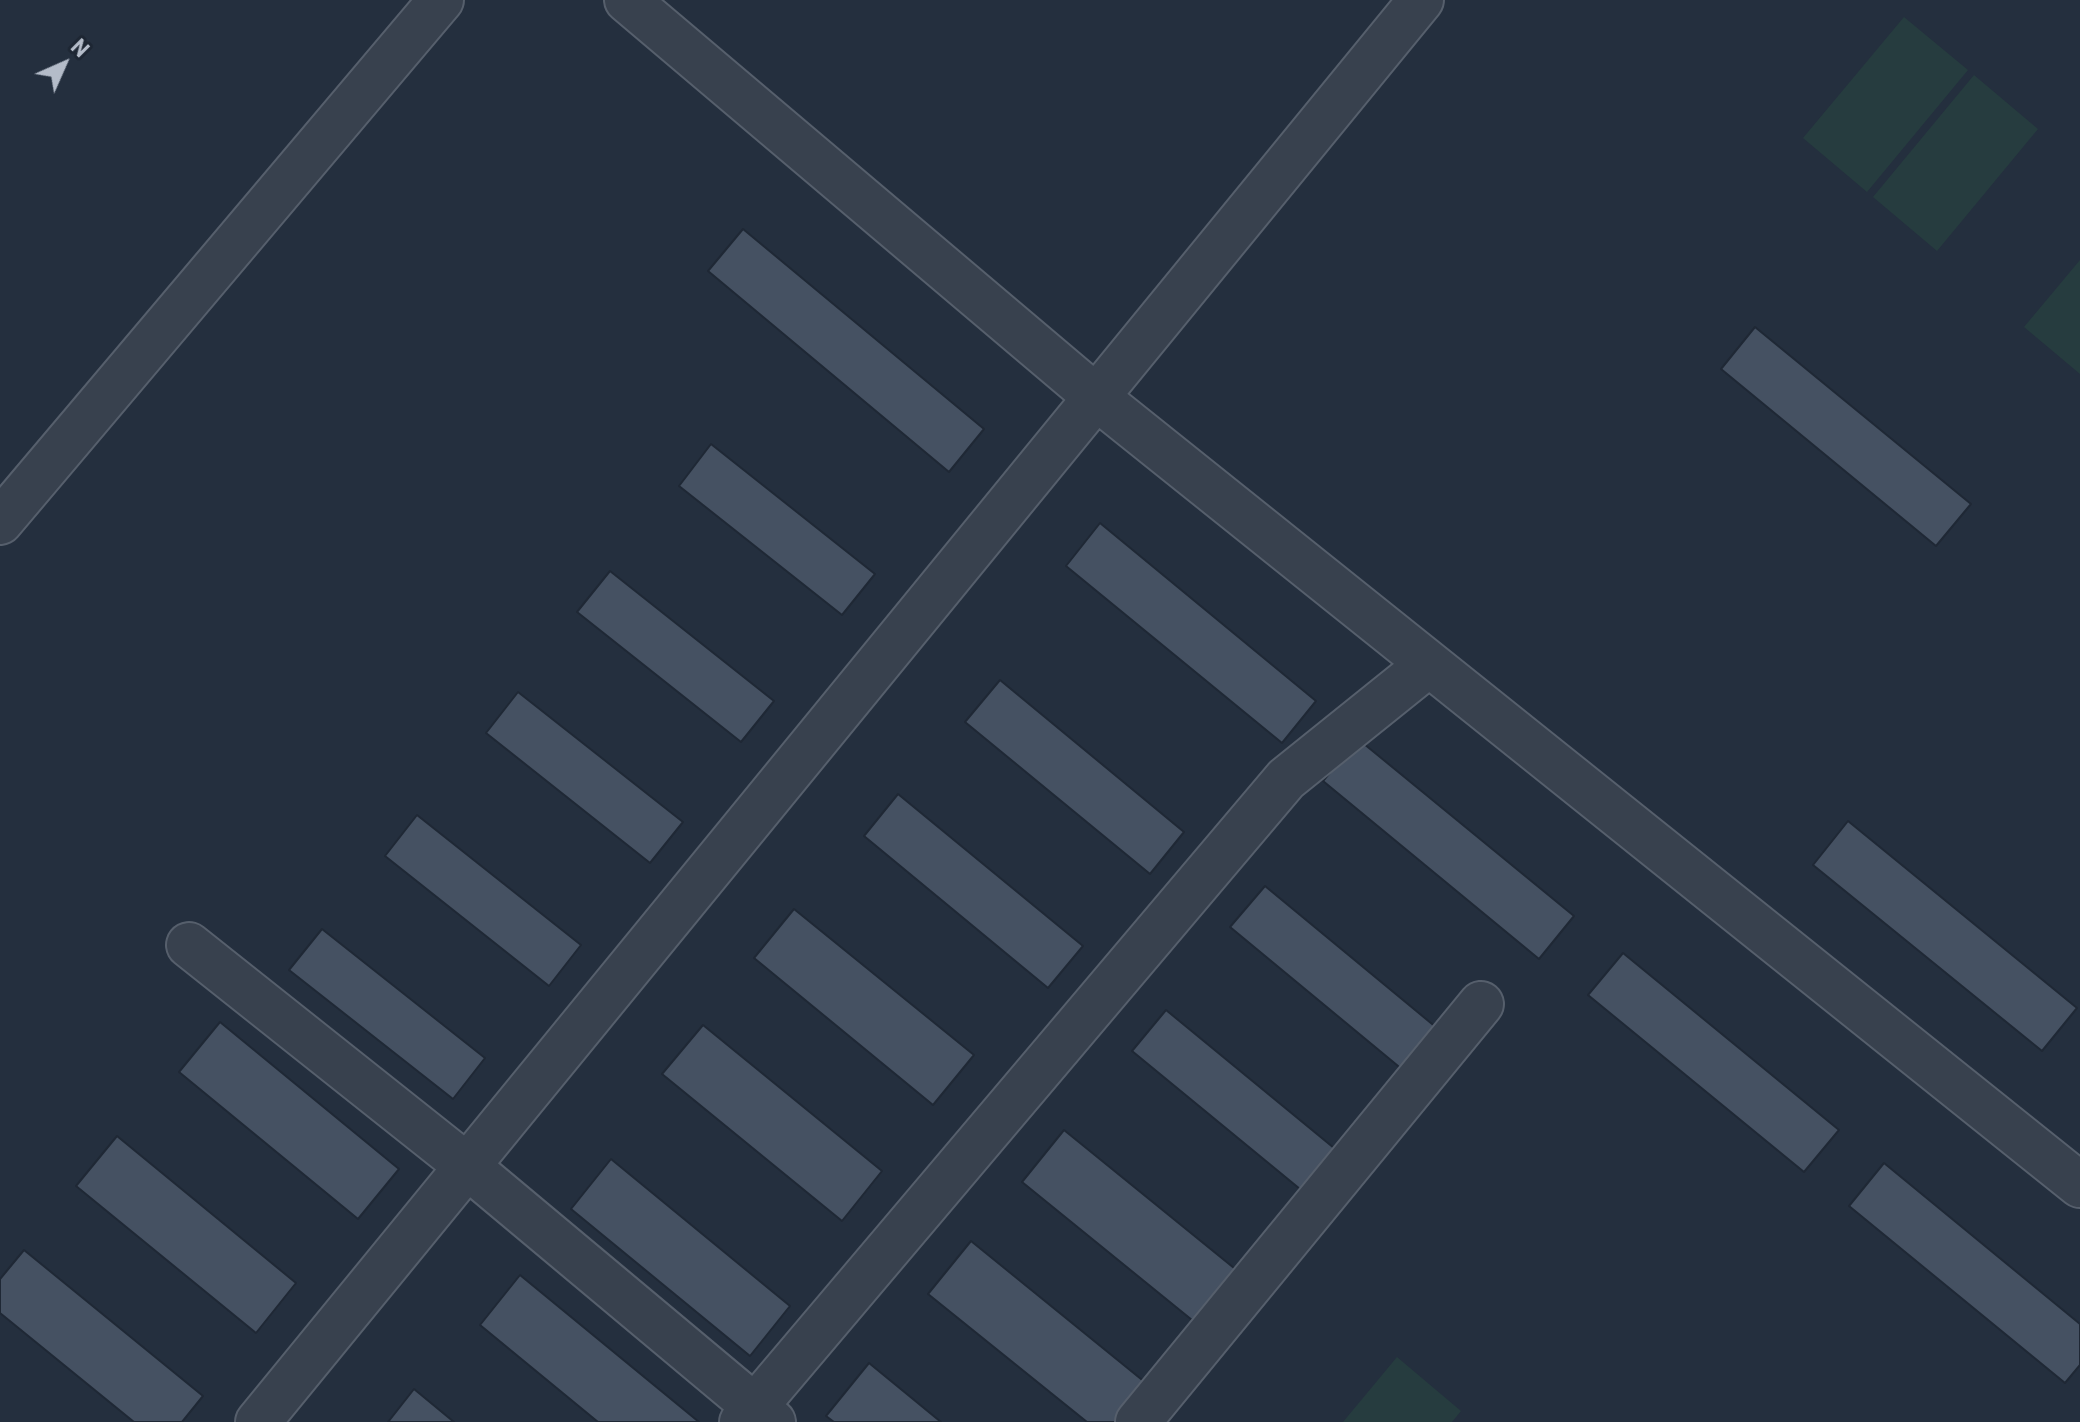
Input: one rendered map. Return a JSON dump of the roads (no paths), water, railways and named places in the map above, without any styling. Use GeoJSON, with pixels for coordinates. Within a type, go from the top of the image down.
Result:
{"type":"FeatureCollection","features":[{"type":"Feature","properties":{"kind":"street"},"geometry":{"type":"LineString","coordinates":[[0,522],[441,0]]}},
{"type":"Feature","properties":{"kind":"street"},"geometry":{"type":"LineString","coordinates":[[627,0],[1096,397],[2080,1185]]}},
{"type":"Feature","properties":{"kind":"street"},"geometry":{"type":"LineString","coordinates":[[258,1422],[1421,0]]}},
{"type":"Feature","properties":{"kind":"street"},"geometry":{"type":"LineString","coordinates":[[189,945],[467,1166],[756,1417],[1286,779],[1429,664]]}},
{"type":"Feature","properties":{"kind":"street"},"geometry":{"type":"LineString","coordinates":[[1138,1422],[1481,1004]]}}]}
